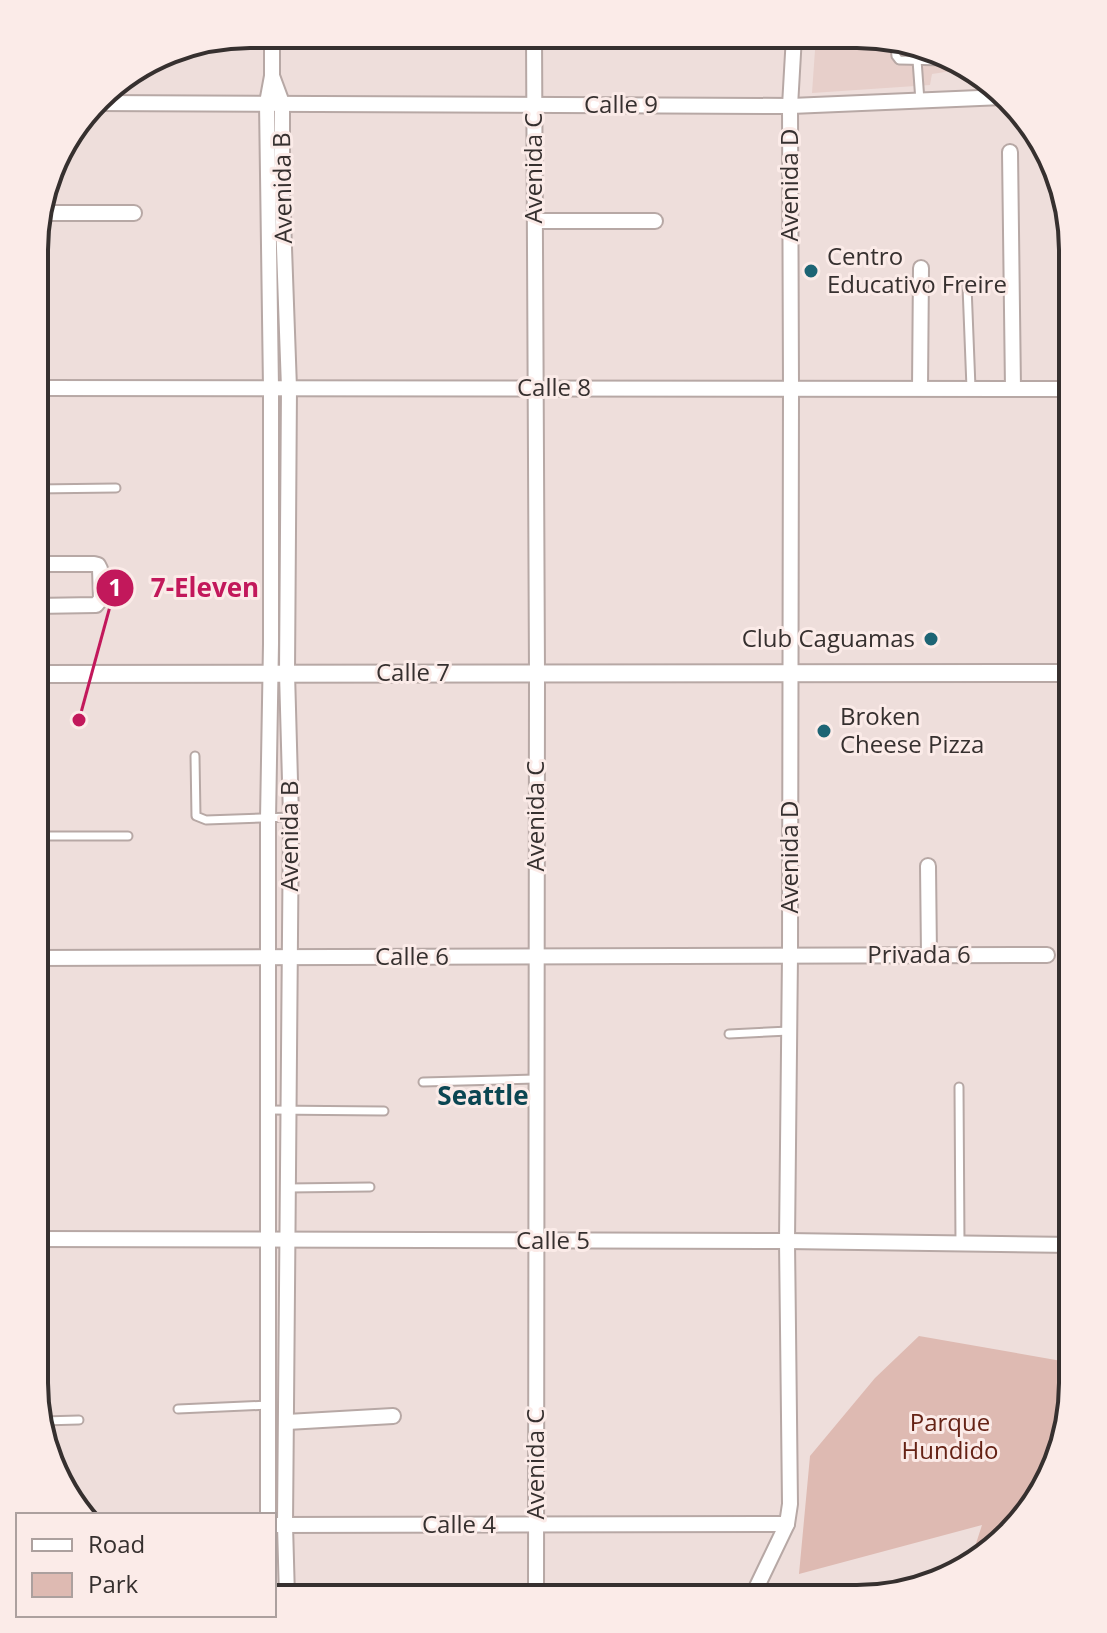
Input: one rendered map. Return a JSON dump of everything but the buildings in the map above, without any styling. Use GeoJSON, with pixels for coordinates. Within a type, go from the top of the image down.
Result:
{"type":"FeatureCollection","features":[{"type":"Feature","properties":{"kind":"street","name":"Avenida B"},"geometry":{"type":"LineString","coordinates":[[268,1513],[268,819],[275,192],[272,48]]}},
{"type":"Feature","properties":{"kind":"street","name":"Avenida C"},"geometry":{"type":"LineString","coordinates":[[534,48],[536,1585]]}},
{"type":"Feature","properties":{"kind":"street","name":"Avenida D"},"geometry":{"type":"LineString","coordinates":[[758,1585],[787,1524],[790,1504],[787,1241],[790,106],[793,48]]}},
{"type":"Feature","properties":{"kind":"street","name":"Calle 9"},"geometry":{"type":"LineString","coordinates":[[112,103],[790,106],[990,98]]}},
{"type":"Feature","properties":{"kind":"street"},"geometry":{"type":"LineString","coordinates":[[1010,152],[1013,389]]}},
{"type":"Feature","properties":{"kind":"street","name":"Avenida B"},"geometry":{"type":"LineString","coordinates":[[275,192],[289,388],[287,673],[291,817],[287,1422],[280,1525],[286,1585]]}},
{"type":"Feature","properties":{"kind":"street"},"geometry":{"type":"LineString","coordinates":[[52,213],[134,213]]}},
{"type":"Feature","properties":{"kind":"street"},"geometry":{"type":"LineString","coordinates":[[535,221],[655,221]]}},
{"type":"Feature","properties":{"kind":"street"},"geometry":{"type":"LineString","coordinates":[[920,388],[921,268]]}},
{"type":"Feature","properties":{"kind":"street","name":"Calle 8"},"geometry":{"type":"LineString","coordinates":[[48,388],[1059,389]]}},
{"type":"Feature","properties":{"kind":"street"},"geometry":{"type":"LineString","coordinates":[[271,507],[288,508]]}},
{"type":"Feature","properties":{"kind":"street"},"geometry":{"type":"LineString","coordinates":[[48,564],[98,565],[101,599],[96,605],[48,606]]}},
{"type":"Feature","properties":{"kind":"street","name":"Calle 7"},"geometry":{"type":"LineString","coordinates":[[48,674],[1059,673]]}},
{"type":"Feature","properties":{"kind":"street"},"geometry":{"type":"LineString","coordinates":[[928,866],[929,955]]}},
{"type":"Feature","properties":{"kind":"street","name":"Privada 6"},"geometry":{"type":"LineString","coordinates":[[790,955],[1047,955]]}},
{"type":"Feature","properties":{"kind":"street","name":"Calle 6"},"geometry":{"type":"LineString","coordinates":[[48,958],[790,955]]}},
{"type":"Feature","properties":{"kind":"street","name":"Calle 5"},"geometry":{"type":"LineString","coordinates":[[48,1239],[1059,1245]]}},
{"type":"Feature","properties":{"kind":"street"},"geometry":{"type":"LineString","coordinates":[[269,1351],[287,1351]]}},
{"type":"Feature","properties":{"kind":"street"},"geometry":{"type":"LineString","coordinates":[[287,1422],[393,1416]]}},
{"type":"Feature","properties":{"kind":"street","name":"Calle 4"},"geometry":{"type":"LineString","coordinates":[[280,1525],[787,1524]]}},
{"type":"Feature","properties":{"kind":"lane"},"geometry":{"type":"LineString","coordinates":[[896,52],[899,60],[924,60]]}},
{"type":"Feature","properties":{"kind":"lane"},"geometry":{"type":"LineString","coordinates":[[917,60],[920,101]]}},
{"type":"Feature","properties":{"kind":"lane"},"geometry":{"type":"LineString","coordinates":[[967,286],[971,388]]}},
{"type":"Feature","properties":{"kind":"lane"},"geometry":{"type":"LineString","coordinates":[[48,489],[116,488]]}},
{"type":"Feature","properties":{"kind":"lane"},"geometry":{"type":"LineString","coordinates":[[195,756],[196,816],[206,820],[291,817]]}},
{"type":"Feature","properties":{"kind":"lane"},"geometry":{"type":"LineString","coordinates":[[48,836],[128,836]]}},
{"type":"Feature","properties":{"kind":"lane"},"geometry":{"type":"LineString","coordinates":[[729,1034],[789,1031]]}},
{"type":"Feature","properties":{"kind":"lane"},"geometry":{"type":"LineString","coordinates":[[423,1082],[535,1079]]}},
{"type":"Feature","properties":{"kind":"lane"},"geometry":{"type":"LineString","coordinates":[[959,1087],[960,1244]]}},
{"type":"Feature","properties":{"kind":"lane"},"geometry":{"type":"LineString","coordinates":[[269,1110],[384,1111]]}},
{"type":"Feature","properties":{"kind":"lane"},"geometry":{"type":"LineString","coordinates":[[288,1188],[370,1187]]}},
{"type":"Feature","properties":{"kind":"lane"},"geometry":{"type":"LineString","coordinates":[[178,1409],[269,1405]]}},
{"type":"Feature","properties":{"kind":"lane"},"geometry":{"type":"LineString","coordinates":[[52,1421],[79,1420]]}},
{"type":"Feature","properties":{"kind":"shaded area"},"geometry":{"type":"Polygon","coordinates":[[[815,48],[896,52],[950,71],[932,74],[930,85],[812,93],[815,48]]]}},
{"type":"Feature","properties":{"kind":"green space","name":"Parque Hundido"},"geometry":{"type":"Polygon","coordinates":[[[919,1336],[1059,1361],[1059,1396],[1048,1448],[1025,1495],[1009,1516],[975,1546],[982,1525],[799,1574],[810,1456],[875,1378],[919,1336]]]}},
{"type":"Feature","properties":{"kind":"place","name":"Centro Educativo Freire"},"geometry":{"type":"Point","coordinates":[811,271]}},
{"type":"Feature","properties":{"kind":"place","name":"Club Caguamas"},"geometry":{"type":"Point","coordinates":[931,639]}},
{"type":"Feature","properties":{"kind":"place","name":"7-Eleven"},"geometry":{"type":"Point","coordinates":[79,720]}},
{"type":"Feature","properties":{"kind":"place","name":"Broken Cheese Pizza"},"geometry":{"type":"Point","coordinates":[824,731]}},
{"type":"Feature","properties":{"kind":"district","name":"Seattle"},"geometry":{"type":"Point","coordinates":[483,1096]}}]}
